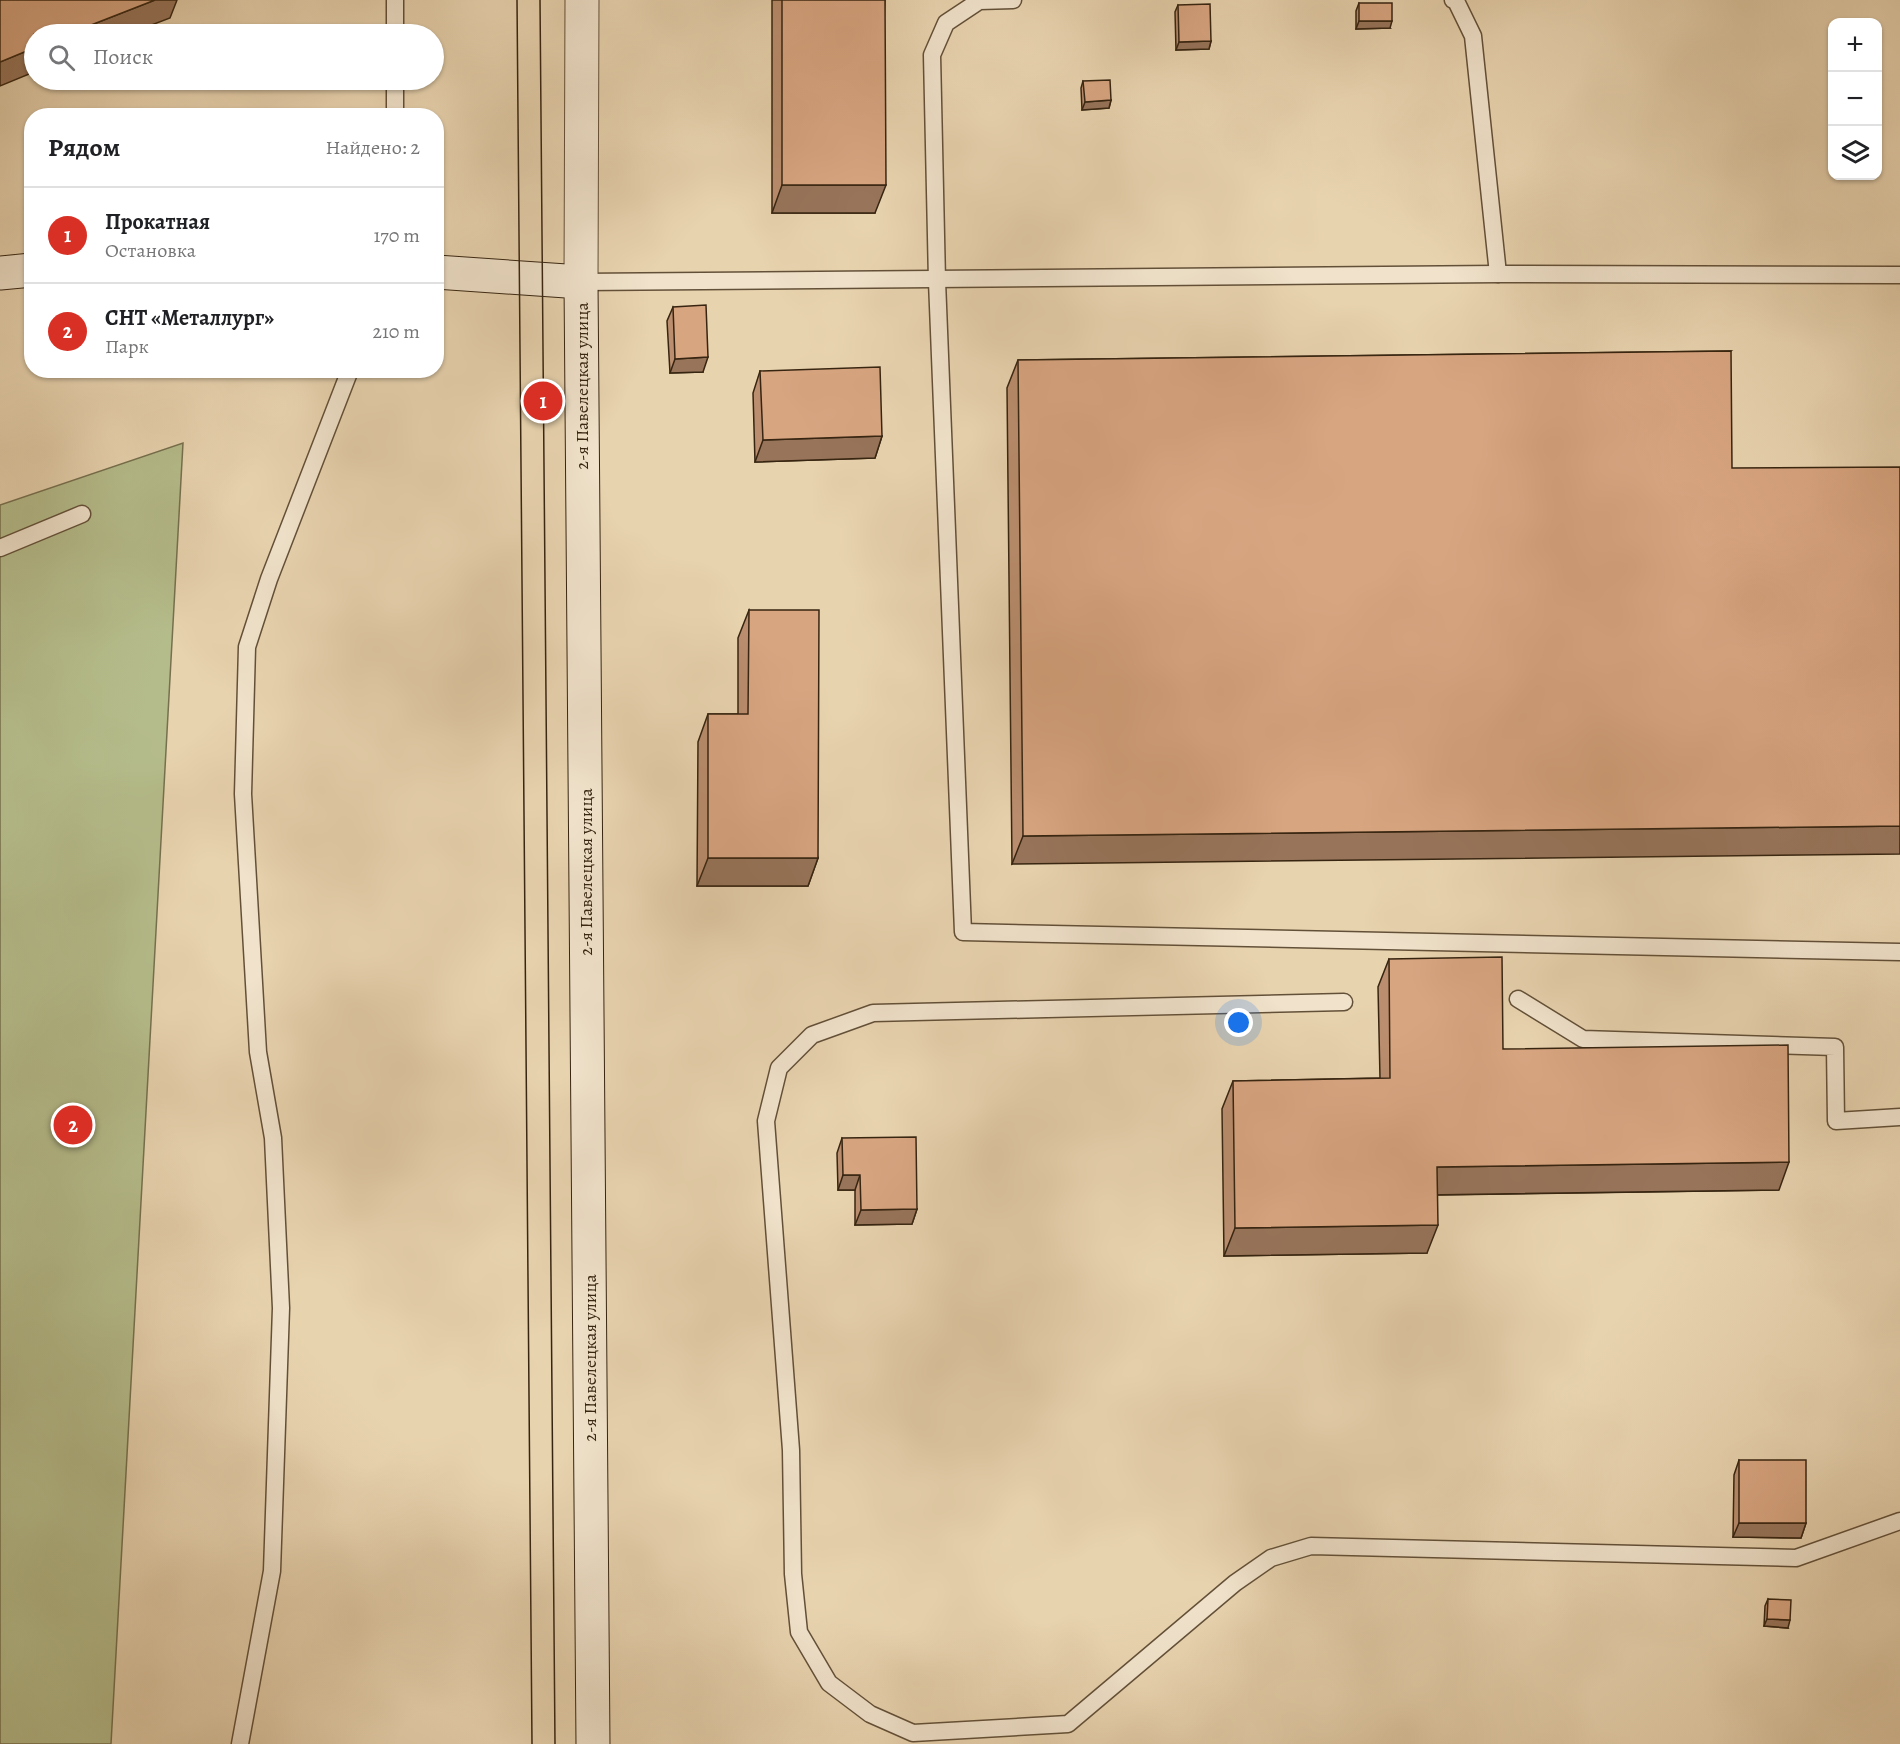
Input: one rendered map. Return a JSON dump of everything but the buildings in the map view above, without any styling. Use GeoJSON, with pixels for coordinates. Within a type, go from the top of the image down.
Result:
{"type":"FeatureCollection","features":[{"type":"Feature","properties":{"kind":"main road","name":"2-я Павелецкая улица"},"geometry":{"type":"LineString","coordinates":[[582,0],[581,282],[593,1744]]}},
{"type":"Feature","properties":{"kind":"main road"},"geometry":{"type":"LineString","coordinates":[[0,273],[24,271]]}},
{"type":"Feature","properties":{"kind":"main road"},"geometry":{"type":"LineString","coordinates":[[444,273],[581,282]]}},
{"type":"Feature","properties":{"kind":"lane"},"geometry":{"type":"LineString","coordinates":[[395,0],[395,24]]}},
{"type":"Feature","properties":{"kind":"lane"},"geometry":{"type":"LineString","coordinates":[[1013,0],[979,1],[946,23],[932,55],[937,281],[963,932],[1900,952]]}},
{"type":"Feature","properties":{"kind":"lane"},"geometry":{"type":"LineString","coordinates":[[1453,0],[1456,1],[1473,36],[1498,274]]}},
{"type":"Feature","properties":{"kind":"lane"},"geometry":{"type":"LineString","coordinates":[[395,90],[395,108]]}},
{"type":"Feature","properties":{"kind":"lane"},"geometry":{"type":"LineString","coordinates":[[581,282],[937,281],[1498,274],[1900,275]]}},
{"type":"Feature","properties":{"kind":"lane"},"geometry":{"type":"LineString","coordinates":[[240,1744],[272,1571],[281,1308],[273,1138],[258,1052],[243,794],[246,658],[247,647],[269,579],[347,378]]}},
{"type":"Feature","properties":{"kind":"lane"},"geometry":{"type":"LineString","coordinates":[[0,548],[82,514]]}},
{"type":"Feature","properties":{"kind":"lane"},"geometry":{"type":"LineString","coordinates":[[1518,999],[1583,1039],[1835,1047],[1836,1120],[1900,1118]]}},
{"type":"Feature","properties":{"kind":"lane"},"geometry":{"type":"LineString","coordinates":[[1344,1002],[873,1013],[812,1035],[779,1068],[766,1121],[791,1450],[793,1574],[799,1632],[829,1683],[870,1714],[913,1733],[1068,1724],[1235,1583],[1271,1558],[1311,1546],[1796,1558],[1900,1521]]}},
{"type":"Feature","properties":{"kind":"green space"},"geometry":{"type":"Polygon","coordinates":[[[183,443],[111,1744],[0,1744],[0,505],[183,443]]]}},
{"type":"Feature","properties":{"kind":"tram line"},"geometry":{"type":"LineString","coordinates":[[517,0],[532,1744]]}},
{"type":"Feature","properties":{"kind":"tram line"},"geometry":{"type":"LineString","coordinates":[[540,0],[555,1744]]}},
{"type":"Feature","properties":{"kind":"place","name":"Прокатная"},"geometry":{"type":"Point","coordinates":[543,401]}},
{"type":"Feature","properties":{"kind":"place","name":"СНТ «Металлург»"},"geometry":{"type":"Point","coordinates":[73,1125]}}]}
